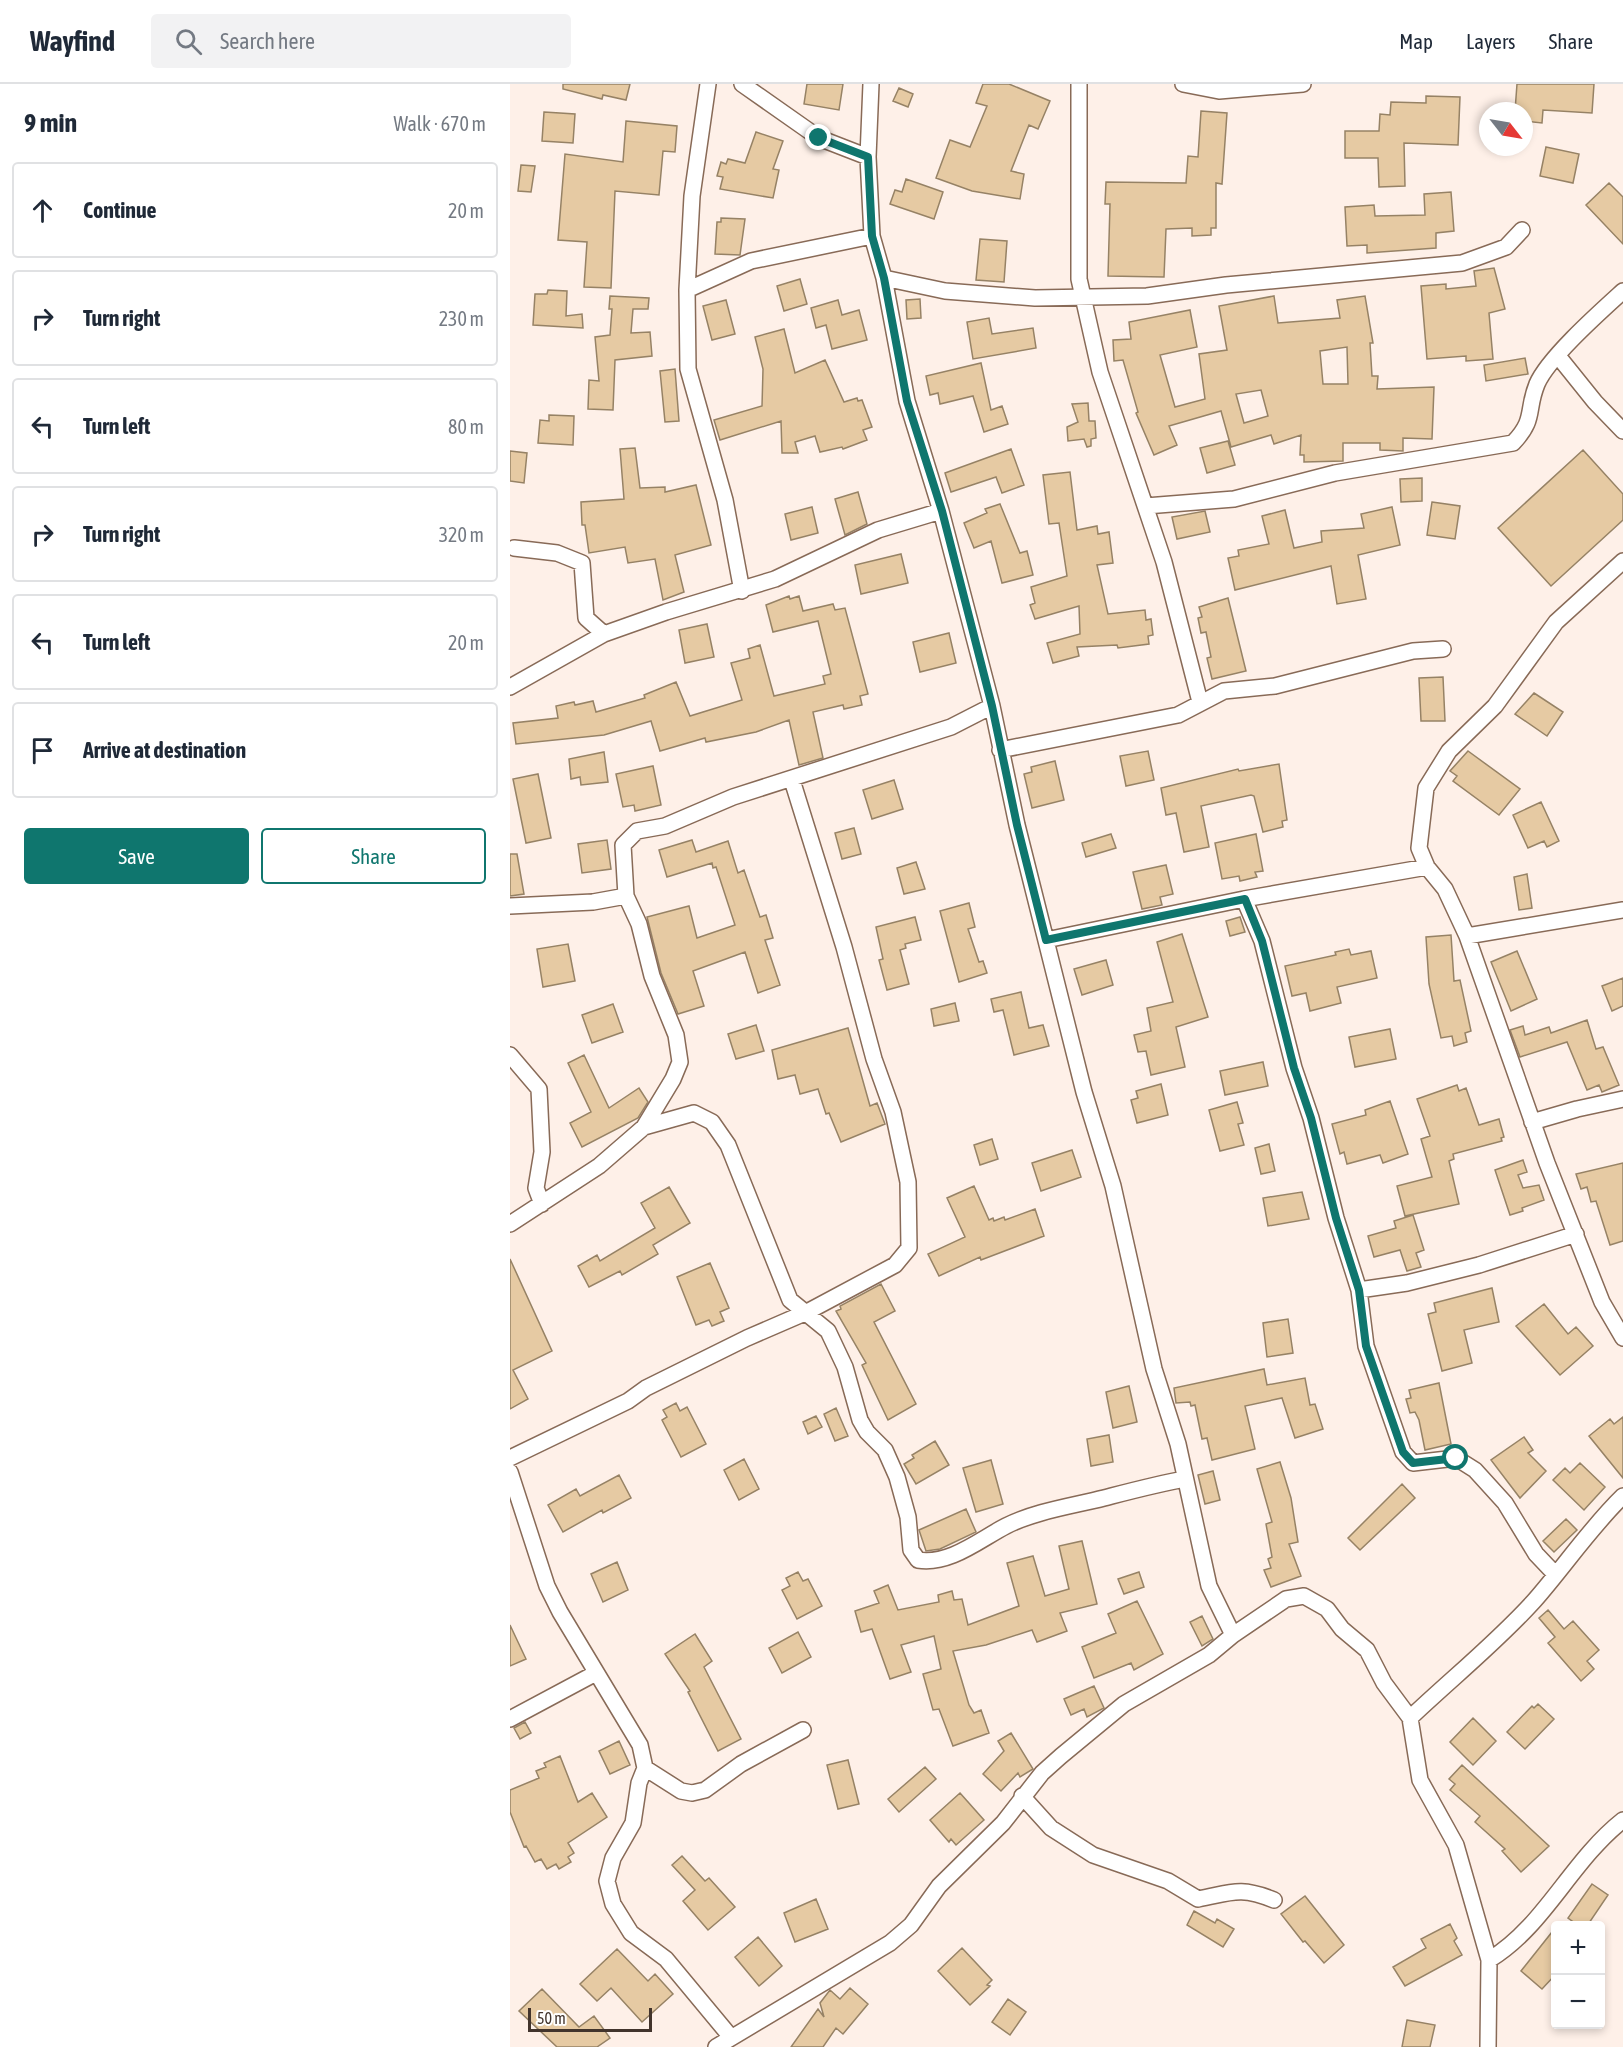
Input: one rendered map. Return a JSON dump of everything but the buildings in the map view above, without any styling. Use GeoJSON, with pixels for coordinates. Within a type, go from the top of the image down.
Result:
{"type":"FeatureCollection","features":[{"type":"Feature","properties":{"kind":"street"},"geometry":{"type":"LineString","coordinates":[[708,84],[692,196],[687,290],[688,369],[725,500],[742,591]]}},
{"type":"Feature","properties":{"kind":"street"},"geometry":{"type":"LineString","coordinates":[[742,84],[819,138],[868,157]]}},
{"type":"Feature","properties":{"kind":"street"},"geometry":{"type":"LineString","coordinates":[[871,84],[868,157],[872,236],[884,278],[907,401],[942,511],[992,706],[1000,750],[1084,1092],[1113,1186],[1142,1325],[1178,1443],[1205,1555],[1209,1586],[1233,1635]]}},
{"type":"Feature","properties":{"kind":"street"},"geometry":{"type":"LineString","coordinates":[[1079,84],[1079,279],[1100,372],[1164,562],[1200,702]]}},
{"type":"Feature","properties":{"kind":"street"},"geometry":{"type":"LineString","coordinates":[[1183,84],[1198,89],[1219,91],[1303,84]]}},
{"type":"Feature","properties":{"kind":"street"},"geometry":{"type":"LineString","coordinates":[[884,278],[945,291],[1085,299],[1147,296],[1341,273],[1373,273],[1462,264],[1506,247],[1522,230]]}},
{"type":"Feature","properties":{"kind":"street"},"geometry":{"type":"LineString","coordinates":[[687,290],[751,261],[872,236]]}},
{"type":"Feature","properties":{"kind":"street"},"geometry":{"type":"LineString","coordinates":[[1146,506],[1234,499],[1335,473],[1513,443],[1527,429],[1538,383],[1558,356],[1591,320],[1623,291]]}},
{"type":"Feature","properties":{"kind":"street"},"geometry":{"type":"LineString","coordinates":[[1558,356],[1595,402],[1623,430]]}},
{"type":"Feature","properties":{"kind":"street"},"geometry":{"type":"LineString","coordinates":[[510,687],[604,634],[666,612],[742,591],[817,561],[878,530],[942,511]]}},
{"type":"Feature","properties":{"kind":"street"},"geometry":{"type":"LineString","coordinates":[[514,548],[557,553],[582,562],[586,618],[604,634]]}},
{"type":"Feature","properties":{"kind":"street"},"geometry":{"type":"LineString","coordinates":[[1623,561],[1556,622],[1495,706],[1449,751],[1426,788],[1419,848],[1427,867],[1445,889],[1467,936],[1532,1122],[1602,1302],[1623,1338]]}},
{"type":"Feature","properties":{"kind":"street"},"geometry":{"type":"LineString","coordinates":[[1000,750],[1179,715],[1224,691],[1275,686],[1413,651],[1443,649]]}},
{"type":"Feature","properties":{"kind":"street"},"geometry":{"type":"LineString","coordinates":[[511,1225],[599,1166],[644,1127],[673,1079],[680,1062],[676,1035],[652,976],[639,924],[626,896],[623,845],[637,831],[665,826],[733,797],[792,780],[951,727],[992,706]]}},
{"type":"Feature","properties":{"kind":"street"},"geometry":{"type":"LineString","coordinates":[[510,1458],[628,1401],[646,1388],[747,1338],[807,1312],[895,1265],[909,1248],[908,1182],[893,1112],[874,1059],[844,947],[792,780]]}},
{"type":"Feature","properties":{"kind":"street"},"geometry":{"type":"LineString","coordinates":[[1046,940],[1245,899],[1427,867]]}},
{"type":"Feature","properties":{"kind":"street"},"geometry":{"type":"LineString","coordinates":[[510,906],[593,902],[626,896]]}},
{"type":"Feature","properties":{"kind":"street"},"geometry":{"type":"LineString","coordinates":[[1245,899],[1262,941],[1294,1068],[1311,1118],[1336,1218],[1359,1290],[1366,1346],[1403,1452],[1413,1463],[1456,1458],[1475,1470],[1505,1503],[1536,1554],[1556,1574]]}},
{"type":"Feature","properties":{"kind":"street"},"geometry":{"type":"LineString","coordinates":[[1467,936],[1623,910]]}},
{"type":"Feature","properties":{"kind":"street"},"geometry":{"type":"LineString","coordinates":[[510,1055],[539,1089],[542,1152],[536,1188],[542,1204]]}},
{"type":"Feature","properties":{"kind":"street"},"geometry":{"type":"LineString","coordinates":[[1532,1122],[1577,1109],[1623,1100]]}},
{"type":"Feature","properties":{"kind":"street"},"geometry":{"type":"LineString","coordinates":[[644,1127],[694,1113],[712,1122],[728,1145],[790,1300],[828,1331],[845,1367],[860,1420],[867,1432],[885,1450],[897,1477],[908,1517],[911,1550],[918,1560],[932,1562],[978,1544],[1007,1526],[1035,1516],[1138,1488],[1185,1479]]}},
{"type":"Feature","properties":{"kind":"street"},"geometry":{"type":"LineString","coordinates":[[1359,1290],[1407,1283],[1479,1265],[1576,1234]]}},
{"type":"Feature","properties":{"kind":"street"},"geometry":{"type":"LineString","coordinates":[[510,1472],[547,1586],[560,1612],[640,1744],[645,1768],[639,1783],[633,1823],[613,1858],[607,1881],[614,1904],[632,1933],[666,1959],[730,2036]]}},
{"type":"Feature","properties":{"kind":"street"},"geometry":{"type":"LineString","coordinates":[[1410,1718],[1495,1641],[1623,1496]]}},
{"type":"Feature","properties":{"kind":"street"},"geometry":{"type":"LineString","coordinates":[[716,2047],[730,2036],[890,1943],[911,1925],[939,1886],[1003,1823],[1022,1796],[1061,1756],[1124,1704],[1209,1656],[1233,1635],[1286,1599],[1304,1596],[1315,1601],[1367,1650],[1384,1683],[1410,1718],[1420,1780],[1456,1845],[1489,1959],[1488,2047]]}},
{"type":"Feature","properties":{"kind":"street"},"geometry":{"type":"LineString","coordinates":[[510,1719],[596,1673]]}},
{"type":"Feature","properties":{"kind":"street"},"geometry":{"type":"LineString","coordinates":[[645,1768],[681,1791],[692,1793],[705,1790],[741,1764],[803,1730]]}},
{"type":"Feature","properties":{"kind":"street"},"geometry":{"type":"LineString","coordinates":[[1022,1796],[1051,1828],[1093,1854],[1168,1881],[1197,1899],[1227,1891],[1244,1891],[1274,1900]]}},
{"type":"Feature","properties":{"kind":"street"},"geometry":{"type":"LineString","coordinates":[[1489,1959],[1507,1949],[1540,1917],[1585,1855],[1623,1820]]}},
{"type":"Feature","properties":{"kind":"route"},"geometry":{"type":"LineString","coordinates":[[819,138],[868,157],[872,236],[884,278],[889,316],[907,401],[942,511],[992,706],[1017,825],[1046,940],[1245,899],[1262,941],[1294,1068],[1311,1118],[1327,1174],[1336,1218],[1359,1290],[1366,1346],[1399,1434],[1403,1452],[1413,1463],[1437,1458],[1456,1458]]}}]}
